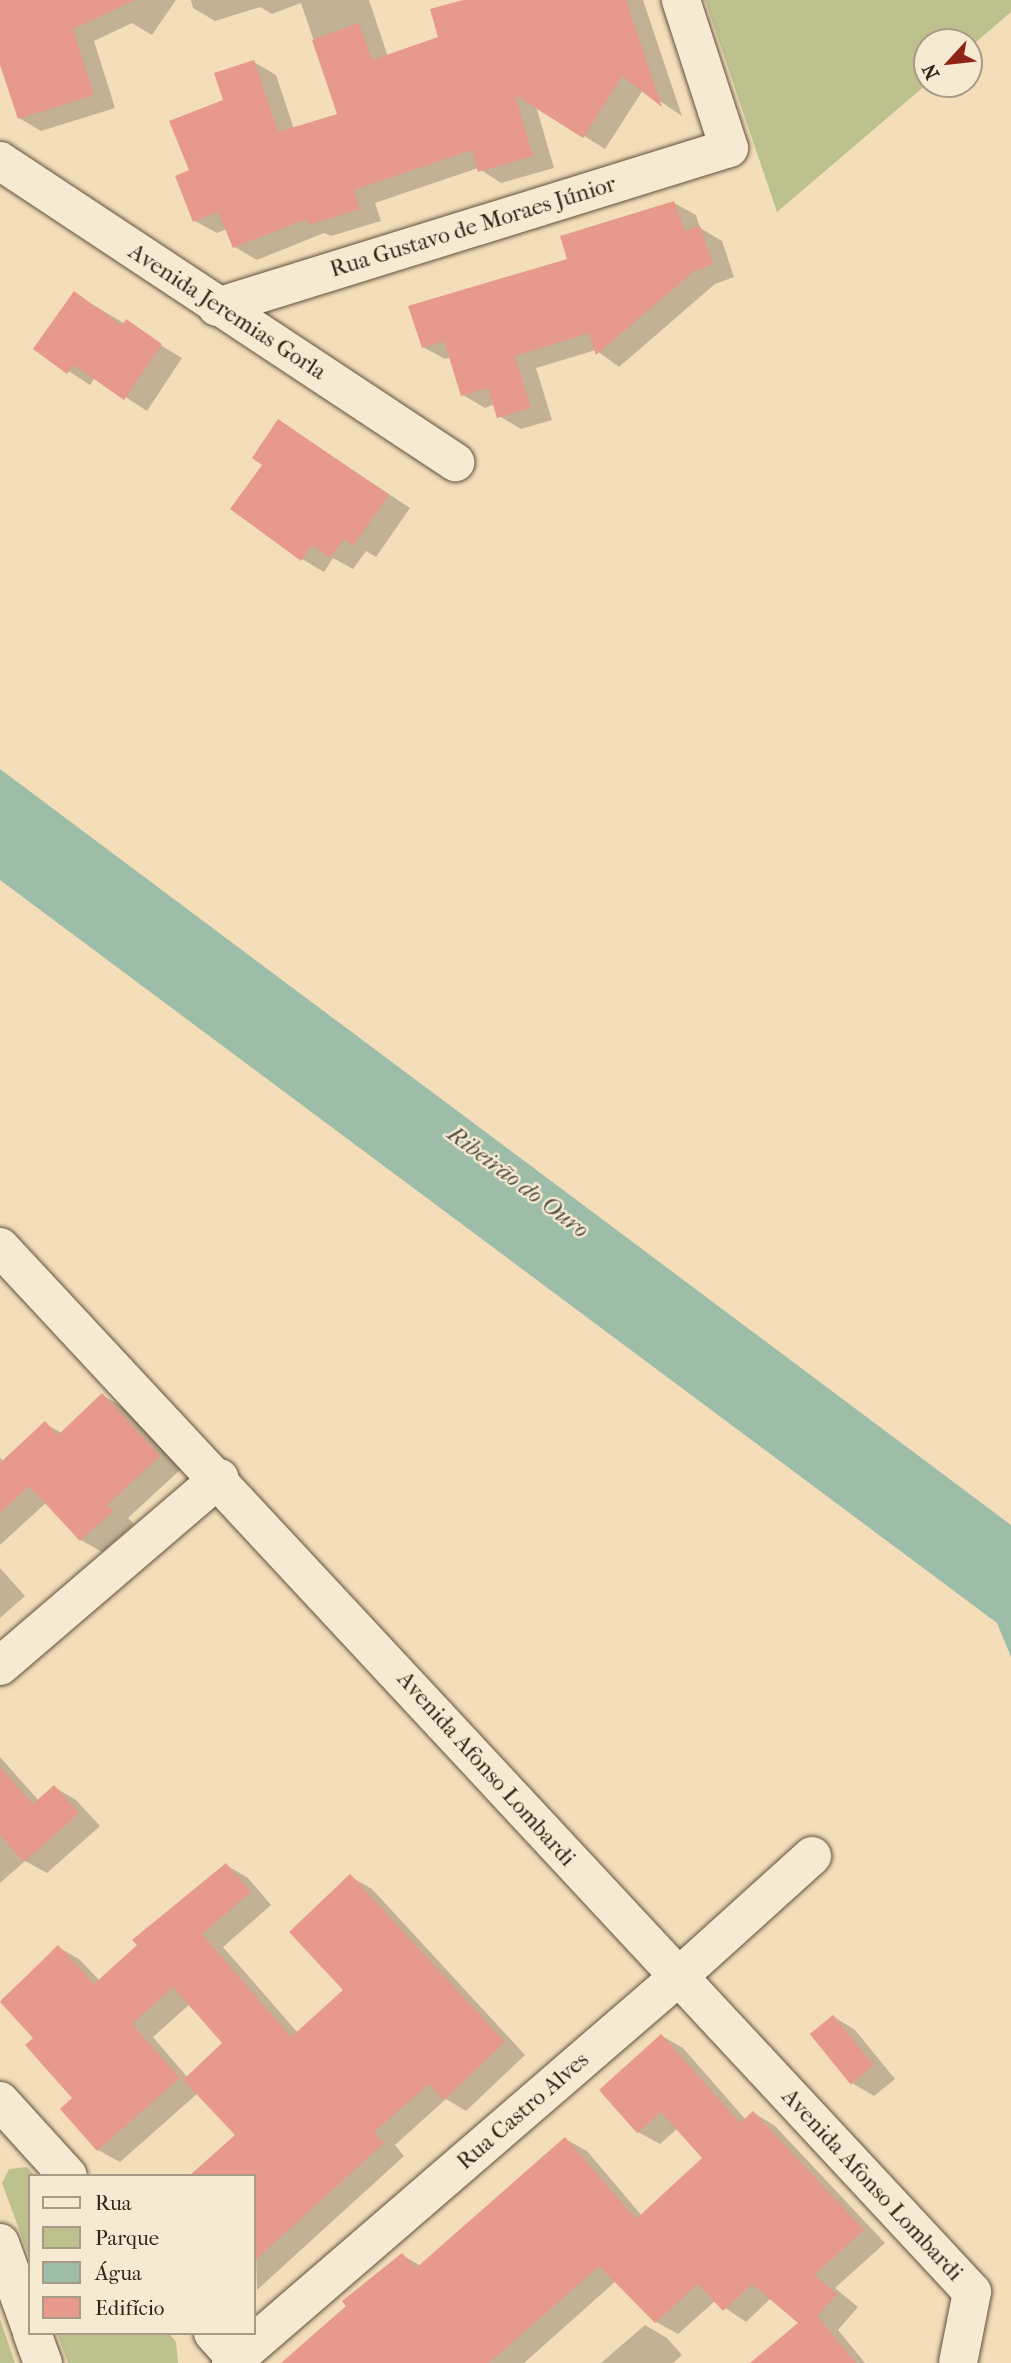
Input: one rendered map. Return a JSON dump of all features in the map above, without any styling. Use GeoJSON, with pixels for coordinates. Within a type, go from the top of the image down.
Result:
{"type":"FeatureCollection","features":[{"type":"Feature","properties":{"kind":"street","name":"Rua Gustavo de Moraes Júnior"},"geometry":{"type":"LineString","coordinates":[[217,307],[729,148],[681,0]]}},
{"type":"Feature","properties":{"kind":"street","name":"Avenida Jeremias Gorla"},"geometry":{"type":"LineString","coordinates":[[0,161],[217,307],[454,461]]}},
{"type":"Feature","properties":{"kind":"street","name":"Avenida Afonso Lombardi"},"geometry":{"type":"LineString","coordinates":[[0,1247],[219,1478],[677,1978],[972,2292],[958,2363]]}},
{"type":"Feature","properties":{"kind":"street"},"geometry":{"type":"LineString","coordinates":[[0,1666],[219,1478]]}},
{"type":"Feature","properties":{"kind":"street","name":"Rua Castro Alves"},"geometry":{"type":"LineString","coordinates":[[256,2332],[677,1978],[812,1856]]}},
{"type":"Feature","properties":{"kind":"street"},"geometry":{"type":"LineString","coordinates":[[0,2101],[66,2174]]}},
{"type":"Feature","properties":{"kind":"street"},"geometry":{"type":"LineString","coordinates":[[0,2243],[28,2320]]}},
{"type":"Feature","properties":{"kind":"street"},"geometry":{"type":"LineString","coordinates":[[33,2335],[43,2363]]}},
{"type":"Feature","properties":{"kind":"street","name":"Rua Castro Alves"},"geometry":{"type":"LineString","coordinates":[[230,2354],[253,2335]]}},
{"type":"Feature","properties":{"kind":"green space"},"geometry":{"type":"Polygon","coordinates":[[[705,0],[1011,0],[1011,12],[983,36],[983,28],[913,28],[913,96],[777,212],[705,0]]]}},
{"type":"Feature","properties":{"kind":"green space"},"geometry":{"type":"Polygon","coordinates":[[[27,2167],[33,2174],[28,2174],[28,2254],[2,2183],[9,2169],[27,2167]]]}},
{"type":"Feature","properties":{"kind":"green space"},"geometry":{"type":"Polygon","coordinates":[[[0,2319],[4,2331],[15,2363],[0,2363],[0,2319]]]}},
{"type":"Feature","properties":{"kind":"green space"},"geometry":{"type":"Polygon","coordinates":[[[58,2335],[171,2335],[176,2342],[178,2363],[68,2363],[58,2335]]]}},
{"type":"Feature","properties":{"kind":"water","name":"Ribeirão do Ouro"},"geometry":{"type":"Polygon","coordinates":[[[0,769],[1011,1525],[1011,1657],[997,1623],[0,880],[0,769]]]}},
{"type":"Feature","properties":{"kind":"building"},"geometry":{"type":"Polygon","coordinates":[[[0,0],[135,0],[73,29],[94,95],[18,119],[0,65],[0,0]]]}},
{"type":"Feature","properties":{"kind":"building"},"geometry":{"type":"Polygon","coordinates":[[[463,0],[626,0],[662,107],[622,76],[583,138],[515,95],[533,156],[478,172],[472,150],[354,190],[360,209],[308,225],[306,219],[233,248],[218,212],[193,222],[175,176],[189,170],[169,121],[223,100],[214,73],[254,60],[278,132],[337,114],[312,40],[359,23],[372,60],[438,37],[430,9],[463,0]]]}},
{"type":"Feature","properties":{"kind":"building"},"geometry":{"type":"Polygon","coordinates":[[[674,201],[685,231],[700,226],[713,264],[693,272],[596,355],[589,333],[515,356],[531,408],[497,418],[488,388],[461,396],[444,341],[422,348],[408,306],[567,259],[560,236],[674,201]]]}},
{"type":"Feature","properties":{"kind":"building"},"geometry":{"type":"Polygon","coordinates":[[[74,291],[122,326],[126,319],[162,344],[124,400],[74,365],[67,374],[33,349],[74,291]]]}},
{"type":"Feature","properties":{"kind":"building"},"geometry":{"type":"Polygon","coordinates":[[[278,419],[389,495],[353,546],[344,539],[330,558],[312,545],[301,561],[230,509],[262,465],[252,458],[278,419]]]}},
{"type":"Feature","properties":{"kind":"building"},"geometry":{"type":"Polygon","coordinates":[[[102,1393],[160,1456],[107,1505],[113,1511],[80,1541],[29,1486],[0,1513],[0,1463],[45,1421],[58,1435],[102,1393]]]}},
{"type":"Feature","properties":{"kind":"building"},"geometry":{"type":"Polygon","coordinates":[[[0,1767],[33,1804],[54,1785],[79,1813],[24,1862],[0,1835],[0,1767]]]}},
{"type":"Feature","properties":{"kind":"building"},"geometry":{"type":"Polygon","coordinates":[[[226,1863],[251,1892],[202,1934],[291,2037],[343,1990],[289,1932],[350,1874],[505,2042],[444,2100],[429,2084],[374,2132],[384,2143],[256,2259],[256,2174],[191,2174],[235,2135],[183,2080],[222,2043],[173,1987],[132,2024],[180,2078],[97,2151],[60,2109],[72,2098],[25,2045],[33,2038],[0,2002],[58,1945],[94,1984],[137,1945],[132,1940],[226,1863]]]}},
{"type":"Feature","properties":{"kind":"building"},"geometry":{"type":"Polygon","coordinates":[[[833,2015],[874,2066],[851,2084],[810,2034],[833,2015]]]}},
{"type":"Feature","properties":{"kind":"building"},"geometry":{"type":"Polygon","coordinates":[[[661,2034],[740,2123],[753,2111],[864,2230],[814,2275],[837,2294],[817,2316],[856,2363],[750,2363],[798,2323],[752,2284],[723,2311],[698,2284],[655,2323],[599,2266],[489,2363],[281,2363],[346,2306],[342,2301],[402,2253],[416,2268],[565,2137],[636,2219],[702,2158],[661,2112],[637,2133],[599,2090],[661,2034]]]}}]}
